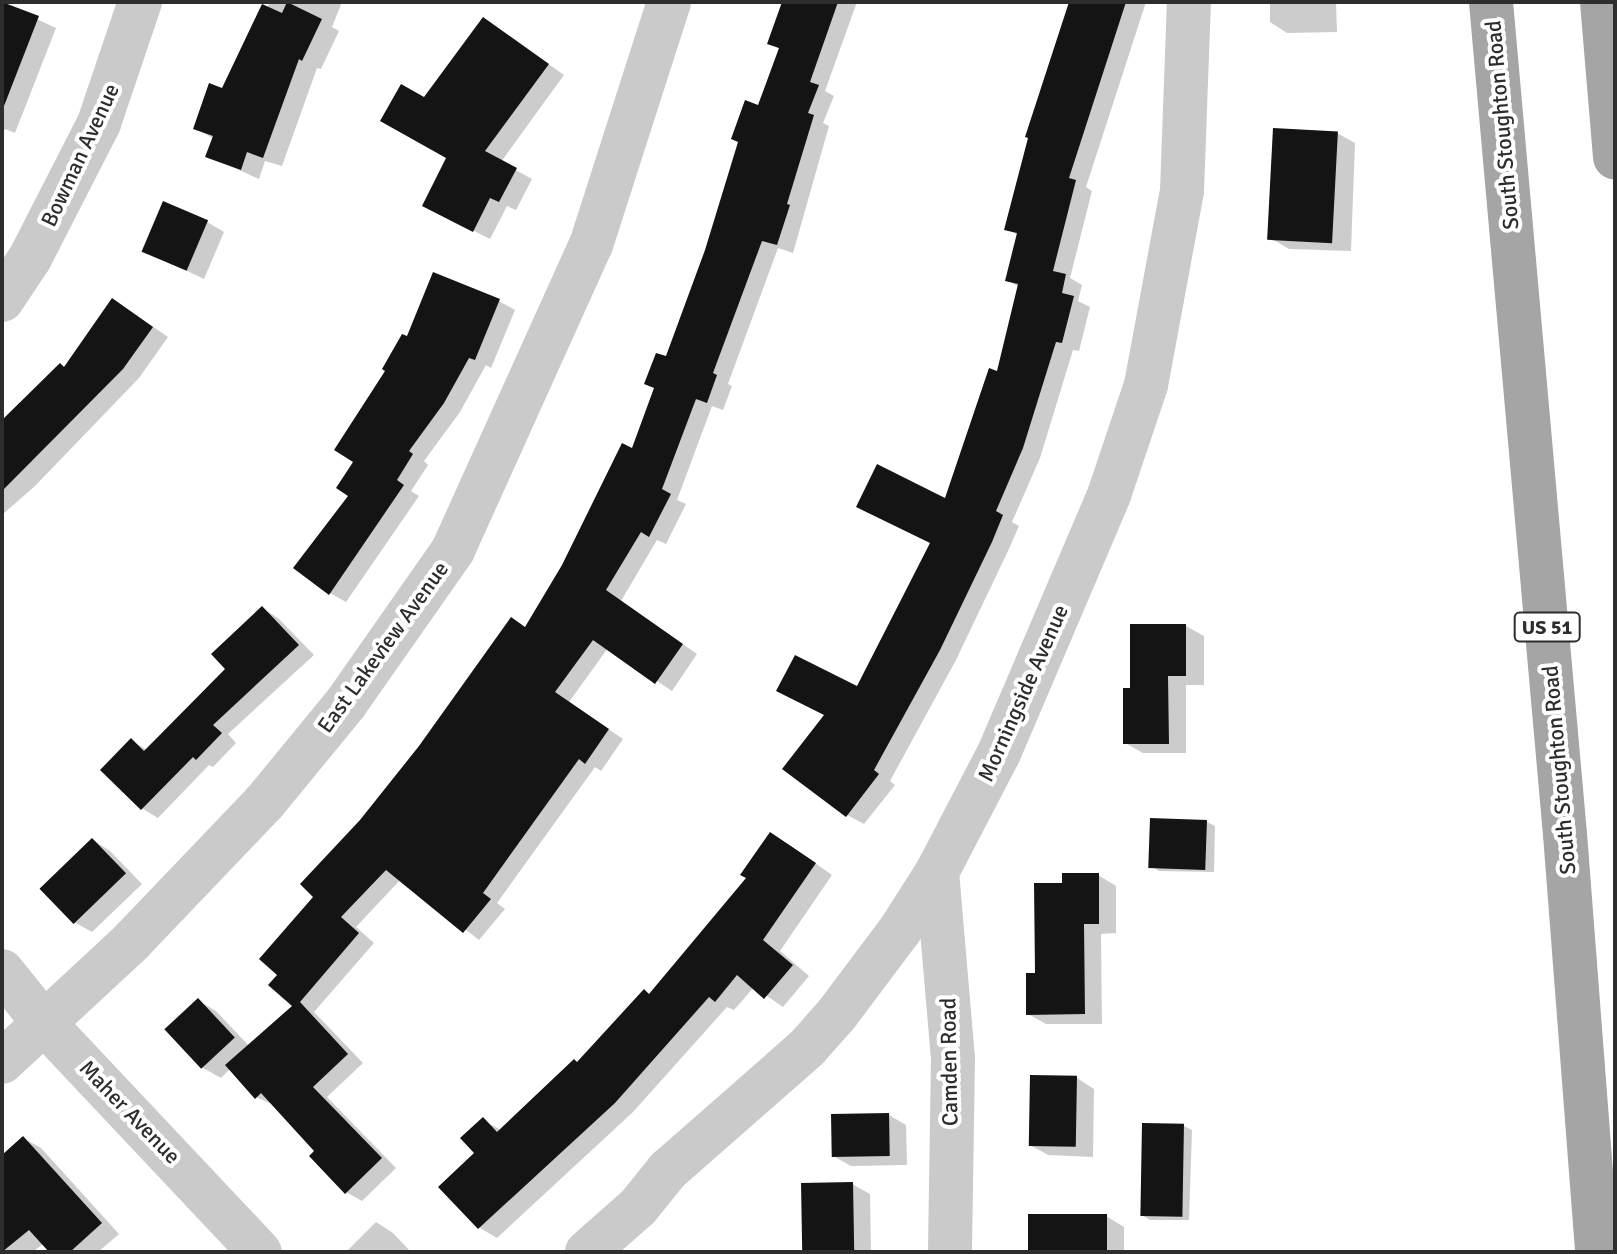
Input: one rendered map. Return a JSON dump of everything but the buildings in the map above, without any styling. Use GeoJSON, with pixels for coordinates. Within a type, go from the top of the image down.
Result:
{"type":"FeatureCollection","features":[{"type":"Feature","properties":{"kind":"main road","name":"South Stoughton Road"},"geometry":{"type":"LineString","coordinates":[[1491,2],[1565,834],[1597,1252]]}},
{"type":"Feature","properties":{"kind":"main road"},"geometry":{"type":"LineString","coordinates":[[1602,2],[1615,157]]}},
{"type":"Feature","properties":{"kind":"street","name":"Bowman Avenue"},"geometry":{"type":"LineString","coordinates":[[2,300],[30,258],[99,123],[140,2]]}},
{"type":"Feature","properties":{"kind":"street","name":"East Lakeview Avenue"},"geometry":{"type":"LineString","coordinates":[[2,1062],[132,941],[264,803],[346,703],[453,550],[591,245],[669,2]]}},
{"type":"Feature","properties":{"kind":"street","name":"Morningside Avenue"},"geometry":{"type":"LineString","coordinates":[[587,1252],[638,1207],[668,1170],[807,1048],[900,930],[937,872],[999,753],[1109,495],[1146,385],[1182,191],[1189,2]]}},
{"type":"Feature","properties":{"kind":"street","name":"Camden Road"},"geometry":{"type":"LineString","coordinates":[[937,872],[953,1058],[950,1252]]}},
{"type":"Feature","properties":{"kind":"street","name":"Maher Avenue"},"geometry":{"type":"LineString","coordinates":[[2,971],[43,1022],[260,1252]]}}]}
